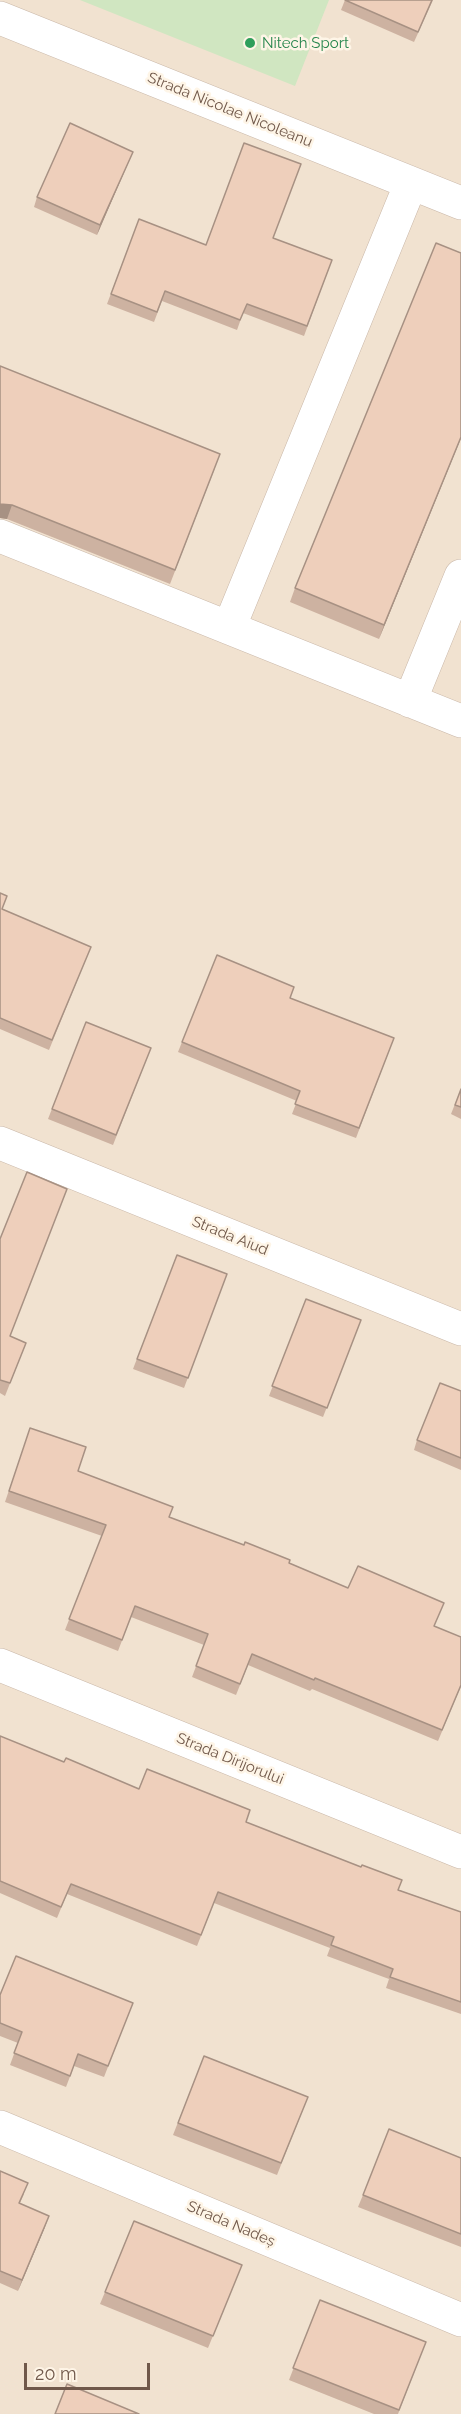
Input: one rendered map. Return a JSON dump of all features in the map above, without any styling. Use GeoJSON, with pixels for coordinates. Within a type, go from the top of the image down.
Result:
{"type":"FeatureCollection","features":[{"type":"Feature","properties":{"kind":"street","name":"Strada Nicolae Nicoleanu"},"geometry":{"type":"LineString","coordinates":[[0,18],[461,202]]}},
{"type":"Feature","properties":{"kind":"street"},"geometry":{"type":"LineString","coordinates":[[229,627],[411,183]]}},
{"type":"Feature","properties":{"kind":"street"},"geometry":{"type":"LineString","coordinates":[[0,536],[461,721]]}},
{"type":"Feature","properties":{"kind":"street"},"geometry":{"type":"LineString","coordinates":[[410,701],[461,576]]}},
{"type":"Feature","properties":{"kind":"street","name":"Strada Aiud"},"geometry":{"type":"LineString","coordinates":[[0,1143],[461,1329]]}},
{"type":"Feature","properties":{"kind":"street","name":"Strada Dirijorului"},"geometry":{"type":"LineString","coordinates":[[0,1665],[461,1852]]}},
{"type":"Feature","properties":{"kind":"street","name":"Strada Nadeș"},"geometry":{"type":"LineString","coordinates":[[0,2127],[461,2320]]}},
{"type":"Feature","properties":{"kind":"shaded area"},"geometry":{"type":"Polygon","coordinates":[[[0,0],[461,0],[461,2414],[0,2414],[0,0]]]}},
{"type":"Feature","properties":{"kind":"green space","name":"Nitech Sport"},"geometry":{"type":"Polygon","coordinates":[[[80,0],[329,0],[295,86],[80,0]]]}},
{"type":"Feature","properties":{"kind":"building"},"geometry":{"type":"Polygon","coordinates":[[[345,0],[432,0],[418,32],[345,0]]]}},
{"type":"Feature","properties":{"kind":"building"},"geometry":{"type":"Polygon","coordinates":[[[70,123],[133,152],[100,225],[37,197],[70,123]]]}},
{"type":"Feature","properties":{"kind":"building"},"geometry":{"type":"Polygon","coordinates":[[[244,143],[301,164],[273,238],[332,260],[307,326],[247,304],[240,320],[165,291],[157,312],[111,294],[139,219],[206,245],[244,143]]]}},
{"type":"Feature","properties":{"kind":"building"},"geometry":{"type":"Polygon","coordinates":[[[436,243],[461,253],[461,437],[384,625],[295,588],[436,243]]]}},
{"type":"Feature","properties":{"kind":"building"},"geometry":{"type":"Polygon","coordinates":[[[0,366],[220,454],[175,570],[12,505],[0,504],[0,366]]]}},
{"type":"Feature","properties":{"kind":"building"},"geometry":{"type":"Polygon","coordinates":[[[0,893],[7,896],[2,909],[91,947],[52,1040],[0,1018],[0,893]]]}},
{"type":"Feature","properties":{"kind":"building"},"geometry":{"type":"Polygon","coordinates":[[[217,955],[294,987],[290,998],[394,1038],[359,1128],[295,1104],[300,1091],[182,1042],[217,955]]]}},
{"type":"Feature","properties":{"kind":"building"},"geometry":{"type":"Polygon","coordinates":[[[86,1022],[151,1048],[116,1135],[52,1109],[86,1022]]]}},
{"type":"Feature","properties":{"kind":"building"},"geometry":{"type":"Polygon","coordinates":[[[461,1089],[461,1107],[455,1105],[461,1089]]]}},
{"type":"Feature","properties":{"kind":"building"},"geometry":{"type":"Polygon","coordinates":[[[27,1172],[67,1189],[10,1336],[26,1343],[10,1383],[0,1380],[0,1239],[27,1172]]]}},
{"type":"Feature","properties":{"kind":"building"},"geometry":{"type":"Polygon","coordinates":[[[177,1255],[227,1274],[188,1378],[137,1359],[177,1255]]]}},
{"type":"Feature","properties":{"kind":"building"},"geometry":{"type":"Polygon","coordinates":[[[306,1299],[361,1320],[327,1408],[272,1386],[306,1299]]]}},
{"type":"Feature","properties":{"kind":"building"},"geometry":{"type":"Polygon","coordinates":[[[440,1383],[461,1391],[461,1458],[417,1440],[440,1383]]]}},
{"type":"Feature","properties":{"kind":"building"},"geometry":{"type":"Polygon","coordinates":[[[30,1428],[86,1447],[78,1471],[173,1507],[169,1517],[244,1545],[245,1542],[290,1560],[289,1563],[348,1588],[358,1566],[444,1603],[434,1626],[461,1637],[461,1685],[442,1730],[252,1654],[240,1684],[196,1666],[208,1634],[135,1606],[122,1640],[69,1619],[106,1525],[9,1491],[30,1428]]]}},
{"type":"Feature","properties":{"kind":"building"},"geometry":{"type":"Polygon","coordinates":[[[0,1736],[64,1762],[66,1758],[139,1789],[147,1769],[250,1810],[246,1822],[361,1867],[362,1865],[402,1880],[398,1890],[461,1912],[461,2002],[390,1977],[393,1969],[331,1945],[334,1937],[218,1892],[201,1935],[71,1884],[61,1907],[0,1881],[0,1736]]]}},
{"type":"Feature","properties":{"kind":"building"},"geometry":{"type":"Polygon","coordinates":[[[16,1956],[133,2003],[108,2066],[78,2054],[70,2076],[14,2053],[22,2032],[0,2023],[0,1995],[16,1956]]]}},
{"type":"Feature","properties":{"kind":"building"},"geometry":{"type":"Polygon","coordinates":[[[204,2056],[308,2097],[281,2163],[178,2123],[204,2056]]]}},
{"type":"Feature","properties":{"kind":"building"},"geometry":{"type":"Polygon","coordinates":[[[389,2129],[461,2158],[461,2234],[363,2195],[389,2129]]]}},
{"type":"Feature","properties":{"kind":"building"},"geometry":{"type":"Polygon","coordinates":[[[0,2171],[28,2183],[19,2203],[49,2216],[22,2280],[0,2271],[0,2171]]]}},
{"type":"Feature","properties":{"kind":"building"},"geometry":{"type":"Polygon","coordinates":[[[134,2221],[242,2265],[213,2336],[105,2292],[134,2221]]]}},
{"type":"Feature","properties":{"kind":"building"},"geometry":{"type":"Polygon","coordinates":[[[320,2300],[426,2342],[399,2410],[293,2368],[320,2300]]]}},
{"type":"Feature","properties":{"kind":"building"},"geometry":{"type":"Polygon","coordinates":[[[67,2384],[139,2414],[55,2414],[67,2384]]]}},
{"type":"Feature","properties":{"kind":"place","name":"Nitech Sport"},"geometry":{"type":"Point","coordinates":[250,43]}}]}
